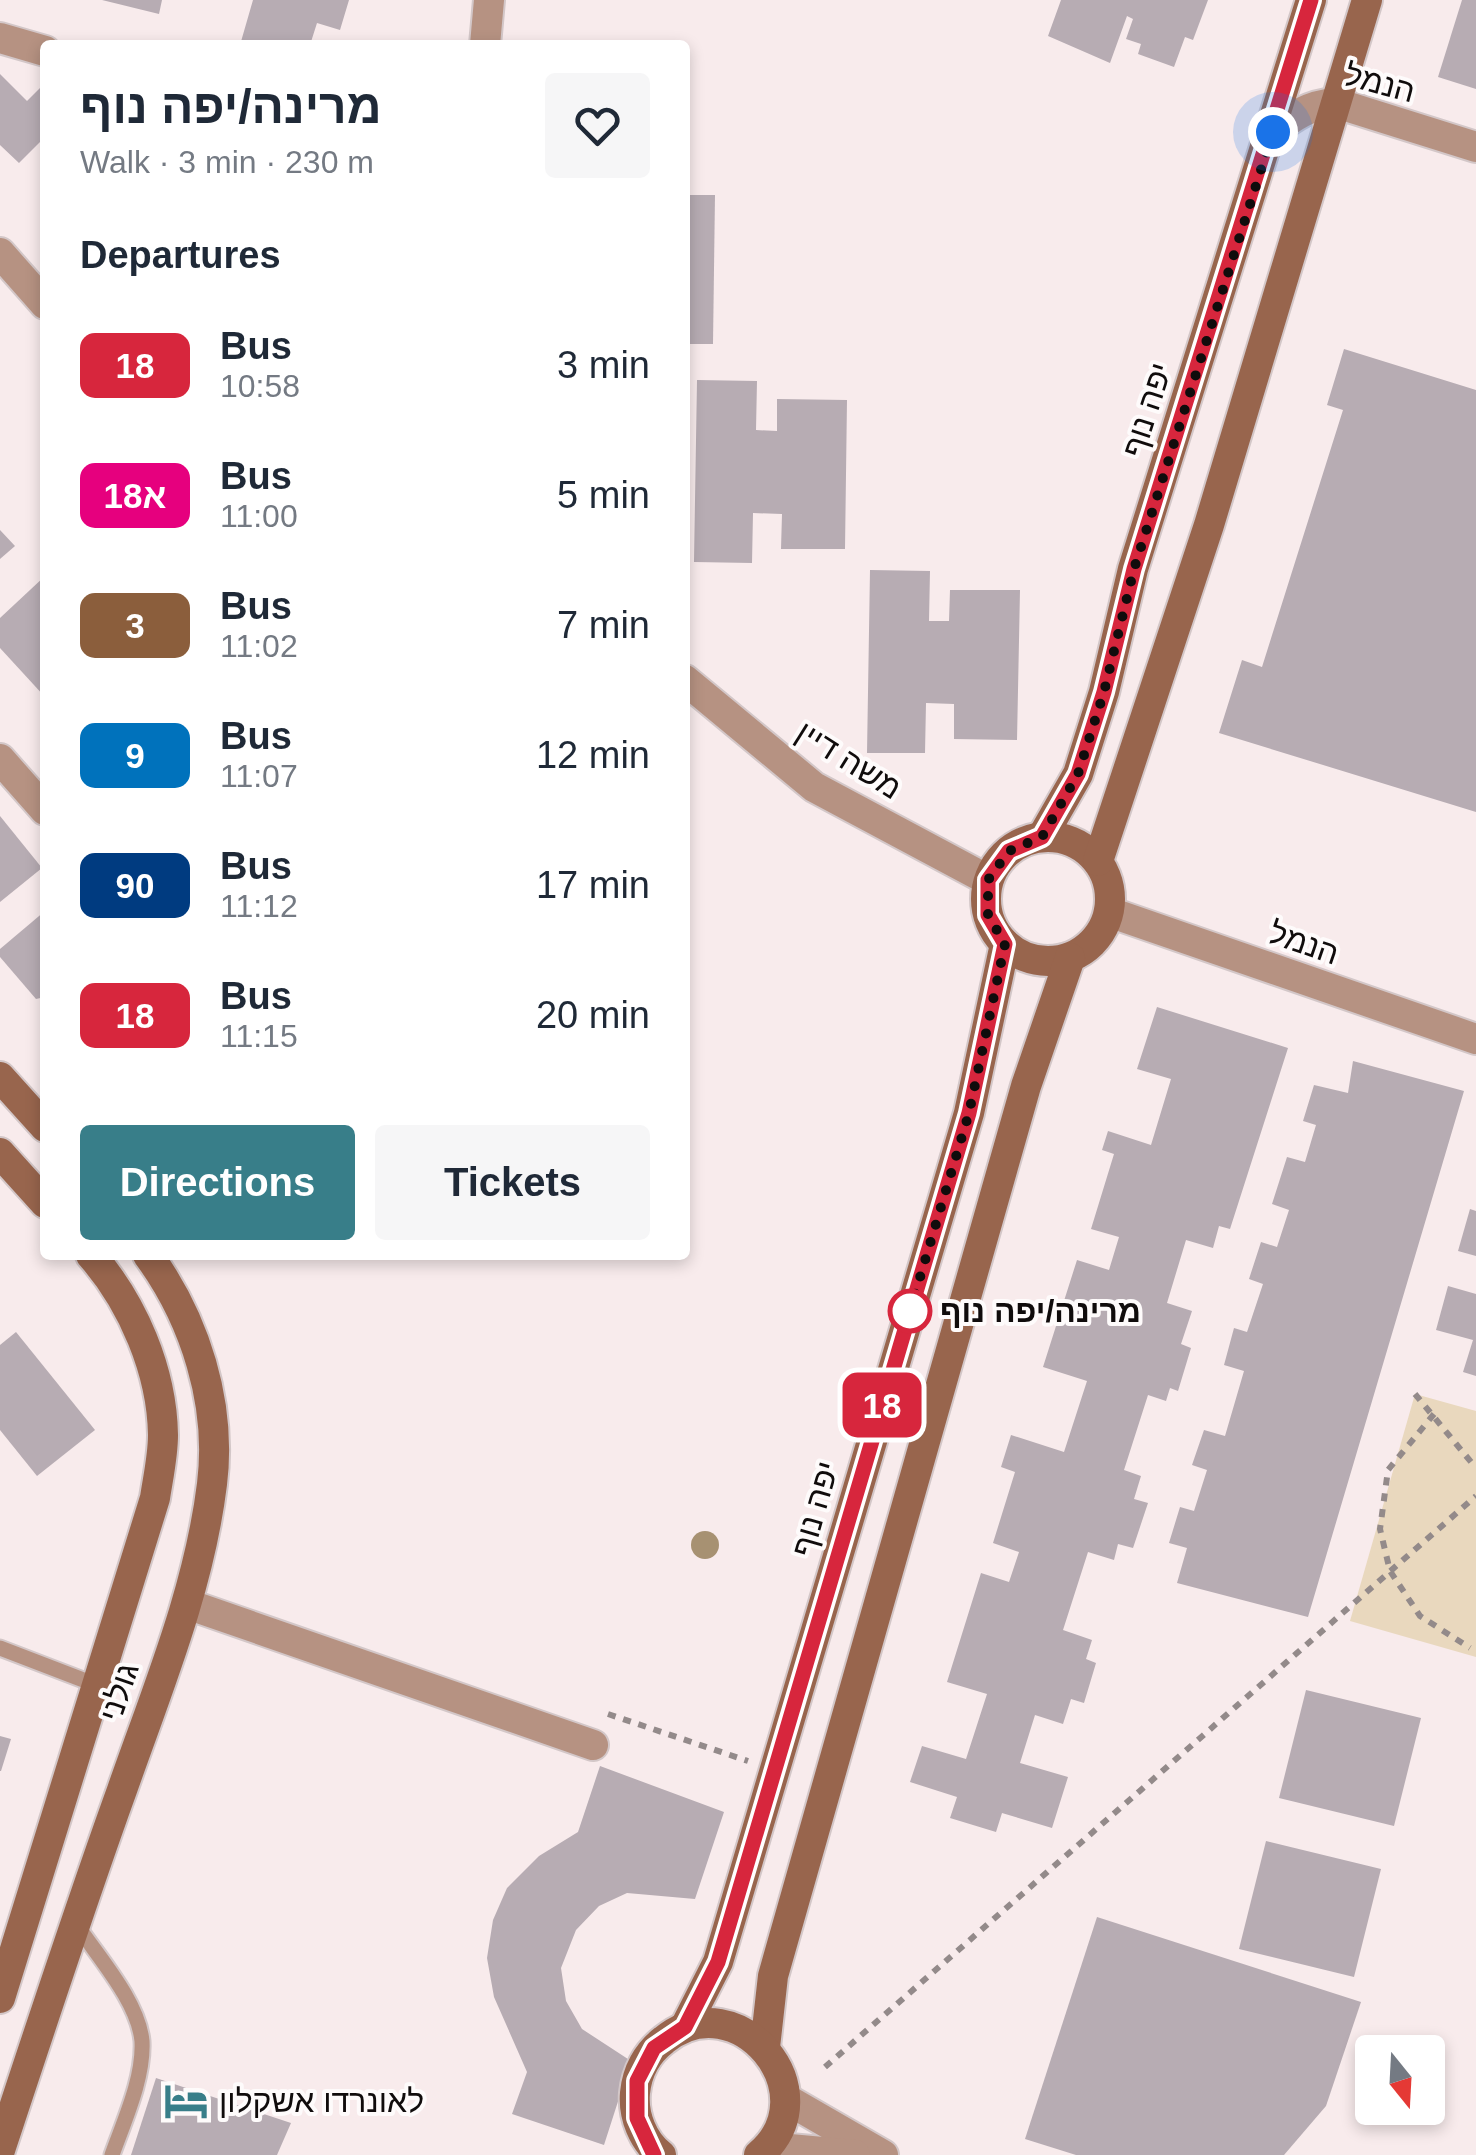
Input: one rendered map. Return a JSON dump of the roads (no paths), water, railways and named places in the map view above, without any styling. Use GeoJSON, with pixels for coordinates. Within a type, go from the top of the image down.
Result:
{"type":"FeatureCollection","features":[{"type":"Feature","properties":{"kind":"main road","name":"יפה נוף"},"geometry":{"type":"LineString","coordinates":[[988,880],[1009,851],[1042,837],[1078,774],[1104,692],[1134,569],[1311,0]]}},
{"type":"Feature","properties":{"kind":"main road"},"geometry":{"type":"LineString","coordinates":[[1098,861],[1208,524],[1367,0]]}},
{"type":"Feature","properties":{"kind":"main road"},"geometry":{"type":"LineString","coordinates":[[988,880],[988,915],[1005,944],[1036,960],[1070,958],[1095,940],[1109,912],[1110,894],[1098,861],[1074,842],[1042,837]]}},
{"type":"Feature","properties":{"kind":"main road","name":"יפה נוף"},"geometry":{"type":"LineString","coordinates":[[685,2027],[718,1962],[969,1113],[1005,944]]}},
{"type":"Feature","properties":{"kind":"main road"},"geometry":{"type":"LineString","coordinates":[[765,2047],[766,2011],[778,1956],[1021,1105],[1070,958]]}},
{"type":"Feature","properties":{"kind":"main road"},"geometry":{"type":"LineString","coordinates":[[0,1077],[40,1121]]}},
{"type":"Feature","properties":{"kind":"main road"},"geometry":{"type":"LineString","coordinates":[[0,1153],[40,1197]]}},
{"type":"Feature","properties":{"kind":"main road","name":"גולני"},"geometry":{"type":"LineString","coordinates":[[0,1998],[100,1686],[155,1498],[163,1436],[155,1378],[134,1317],[94,1260]]}},
{"type":"Feature","properties":{"kind":"main road","name":"גולני"},"geometry":{"type":"LineString","coordinates":[[0,2150],[75,1921],[188,1604],[212,1482],[212,1418],[200,1354],[164,1276],[152,1260]]}},
{"type":"Feature","properties":{"kind":"main road"},"geometry":{"type":"LineString","coordinates":[[657,2153],[637,2118],[637,2081],[654,2048],[685,2027],[728,2026],[765,2047],[776,2062],[786,2100],[784,2116],[764,2151]]}},
{"type":"Feature","properties":{"kind":"street"},"geometry":{"type":"LineString","coordinates":[[485,40],[489,0]]}},
{"type":"Feature","properties":{"kind":"street"},"geometry":{"type":"LineString","coordinates":[[0,38],[40,50]]}},
{"type":"Feature","properties":{"kind":"street","name":"הנמל"},"geometry":{"type":"LineString","coordinates":[[1273,132],[1316,104],[1336,103],[1476,147]]}},
{"type":"Feature","properties":{"kind":"street"},"geometry":{"type":"LineString","coordinates":[[0,253],[40,298]]}},
{"type":"Feature","properties":{"kind":"street","name":"משה דיין"},"geometry":{"type":"LineString","coordinates":[[690,693],[814,787],[988,880]]}},
{"type":"Feature","properties":{"kind":"street"},"geometry":{"type":"LineString","coordinates":[[0,759],[40,804]]}},
{"type":"Feature","properties":{"kind":"street","name":"הנמל"},"geometry":{"type":"LineString","coordinates":[[1109,912],[1476,1039]]}},
{"type":"Feature","properties":{"kind":"street"},"geometry":{"type":"LineString","coordinates":[[188,1604],[593,1745]]}},
{"type":"Feature","properties":{"kind":"street"},"geometry":{"type":"LineString","coordinates":[[786,2100],[883,2155]]}},
{"type":"Feature","properties":{"kind":"street"},"geometry":{"type":"LineString","coordinates":[[764,2151],[855,2155]]}},
{"type":"Feature","properties":{"kind":"lane"},"geometry":{"type":"LineString","coordinates":[[0,1648],[100,1686]]}},
{"type":"Feature","properties":{"kind":"lane"},"geometry":{"type":"LineString","coordinates":[[75,1921],[132,2010],[142,2041],[133,2094],[112,2155]]}},
{"type":"Feature","properties":{"kind":"place","name":"מרינה/יפה נוף"},"geometry":{"type":"Point","coordinates":[910,1311]}},
{"type":"Feature","properties":{"kind":"place","name":"לאונרדו אשקלון"},"geometry":{"type":"Point","coordinates":[186,2101]}}]}
